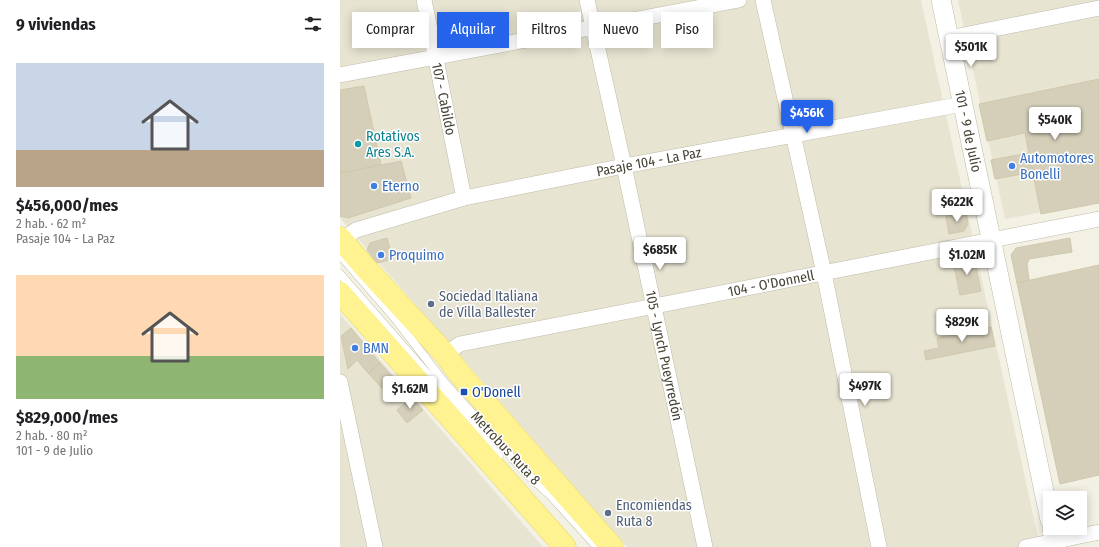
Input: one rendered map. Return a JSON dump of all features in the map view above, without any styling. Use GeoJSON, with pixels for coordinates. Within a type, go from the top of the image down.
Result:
{"type":"FeatureCollection","features":[{"type":"Feature","properties":{"kind":"main road"},"geometry":{"type":"LineString","coordinates":[[340,245],[362,264],[446,354],[459,373],[612,547]]}},
{"type":"Feature","properties":{"kind":"main road"},"geometry":{"type":"LineString","coordinates":[[340,293],[565,547]]}},
{"type":"Feature","properties":{"kind":"street","name":"107 - Cabildo"},"geometry":{"type":"LineString","coordinates":[[424,0],[464,198]]}},
{"type":"Feature","properties":{"kind":"street","name":"105 - Lynch Pueyrredón"},"geometry":{"type":"LineString","coordinates":[[587,0],[589,12]]}},
{"type":"Feature","properties":{"kind":"street"},"geometry":{"type":"LineString","coordinates":[[653,16],[739,0]]}},
{"type":"Feature","properties":{"kind":"street"},"geometry":{"type":"LineString","coordinates":[[763,0],[824,273],[879,547]]}},
{"type":"Feature","properties":{"kind":"street","name":"101 - 9 de Julio"},"geometry":{"type":"LineString","coordinates":[[941,0],[1044,491]]}},
{"type":"Feature","properties":{"kind":"street"},"geometry":{"type":"LineString","coordinates":[[949,38],[1099,8]]}},
{"type":"Feature","properties":{"kind":"street"},"geometry":{"type":"LineString","coordinates":[[340,75],[589,28]]}},
{"type":"Feature","properties":{"kind":"street","name":"105 - Lynch Pueyrredón"},"geometry":{"type":"LineString","coordinates":[[597,48],[624,166],[705,547]]}},
{"type":"Feature","properties":{"kind":"street","name":"Pasaje 104 - La Paz"},"geometry":{"type":"LineString","coordinates":[[340,245],[356,230],[464,198],[624,166],[963,104]]}},
{"type":"Feature","properties":{"kind":"street","name":"104 - O'Donnell"},"geometry":{"type":"LineString","coordinates":[[446,354],[460,344],[1099,219]]}},
{"type":"Feature","properties":{"kind":"street"},"geometry":{"type":"LineString","coordinates":[[340,382],[376,547]]}},
{"type":"Feature","properties":{"kind":"street"},"geometry":{"type":"LineString","coordinates":[[1026,547],[1054,539],[1099,532]]}},
{"type":"Feature","properties":{"kind":"lane","name":"Metrobus Ruta 8"},"geometry":{"type":"LineString","coordinates":[[340,245],[444,382],[527,474],[551,496],[597,547]]}},
{"type":"Feature","properties":{"kind":"lane","name":"Metrobus Ruta 8"},"geometry":{"type":"LineString","coordinates":[[340,274],[505,464]]}},
{"type":"Feature","properties":{"kind":"shaded area"},"geometry":{"type":"Polygon","coordinates":[[[340,0],[921,0],[1040,547],[627,547],[340,218],[340,0]]]}},
{"type":"Feature","properties":{"kind":"shaded area"},"geometry":{"type":"Polygon","coordinates":[[[958,0],[1099,0],[1099,201],[1005,219],[958,0]]]}},
{"type":"Feature","properties":{"kind":"shaded area"},"geometry":{"type":"Polygon","coordinates":[[[340,314],[543,547],[340,547],[340,314]]]}},
{"type":"Feature","properties":{"kind":"building"},"geometry":{"type":"Polygon","coordinates":[[[1099,79],[1099,203],[1041,214],[1025,133],[987,141],[979,104],[1099,79]]]}},
{"type":"Feature","properties":{"kind":"building","name":"Rotativos Ares S.A."},"geometry":{"type":"Polygon","coordinates":[[[364,86],[381,165],[340,173],[340,90],[364,86]]]}},
{"type":"Feature","properties":{"kind":"building","name":"Automotores Bonelli"},"geometry":{"type":"Polygon","coordinates":[[[1029,153],[1033,172],[995,179],[991,160],[1029,153]]]}},
{"type":"Feature","properties":{"kind":"building","name":"Eterno"},"geometry":{"type":"Polygon","coordinates":[[[401,161],[411,198],[348,218],[340,216],[340,173],[401,161]]]}},
{"type":"Feature","properties":{"kind":"building"},"geometry":{"type":"Polygon","coordinates":[[[966,212],[968,224],[964,231],[949,234],[946,216],[966,212]]]}},
{"type":"Feature","properties":{"kind":"building","name":"Proquimo"},"geometry":{"type":"Polygon","coordinates":[[[387,238],[393,259],[377,263],[367,250],[370,243],[387,238]]]}},
{"type":"Feature","properties":{"kind":"building"},"geometry":{"type":"Polygon","coordinates":[[[1070,238],[1072,252],[1029,259],[1027,264],[1029,280],[1017,283],[1011,255],[1016,248],[1070,238]]]}},
{"type":"Feature","properties":{"kind":"building"},"geometry":{"type":"Polygon","coordinates":[[[968,258],[975,263],[981,291],[960,295],[953,261],[968,258]]]}},
{"type":"Feature","properties":{"kind":"building"},"geometry":{"type":"Polygon","coordinates":[[[1099,265],[1099,475],[1060,484],[1017,283],[1099,265]]]}},
{"type":"Feature","properties":{"kind":"building"},"geometry":{"type":"Polygon","coordinates":[[[991,327],[995,346],[926,360],[924,351],[939,348],[937,338],[991,327]]]}},
{"type":"Feature","properties":{"kind":"building","name":"BMN"},"geometry":{"type":"Polygon","coordinates":[[[351,328],[380,363],[368,373],[357,360],[348,369],[341,336],[351,328]]]}},
{"type":"Feature","properties":{"kind":"building"},"geometry":{"type":"Polygon","coordinates":[[[380,363],[394,378],[382,388],[368,373],[380,363]]]}},
{"type":"Feature","properties":{"kind":"building"},"geometry":{"type":"Polygon","coordinates":[[[412,397],[423,410],[407,423],[397,410],[412,397]]]}},
{"type":"Feature","properties":{"kind":"place","name":"Rotativos Ares S.A."},"geometry":{"type":"Point","coordinates":[358,144]}},
{"type":"Feature","properties":{"kind":"place","name":"Automotores Bonelli"},"geometry":{"type":"Point","coordinates":[1012,166]}},
{"type":"Feature","properties":{"kind":"place","name":"Eterno"},"geometry":{"type":"Point","coordinates":[374,186]}},
{"type":"Feature","properties":{"kind":"place","name":"Proquimo"},"geometry":{"type":"Point","coordinates":[381,255]}},
{"type":"Feature","properties":{"kind":"place","name":"Sociedad Italiana de Villa Ballester"},"geometry":{"type":"Point","coordinates":[431,304]}},
{"type":"Feature","properties":{"kind":"place","name":"BMN"},"geometry":{"type":"Point","coordinates":[355,348]}},
{"type":"Feature","properties":{"kind":"place","name":"O'Donell"},"geometry":{"type":"Point","coordinates":[464,392]}},
{"type":"Feature","properties":{"kind":"place","name":"Encomiendas Ruta 8"},"geometry":{"type":"Point","coordinates":[608,513]}}]}
